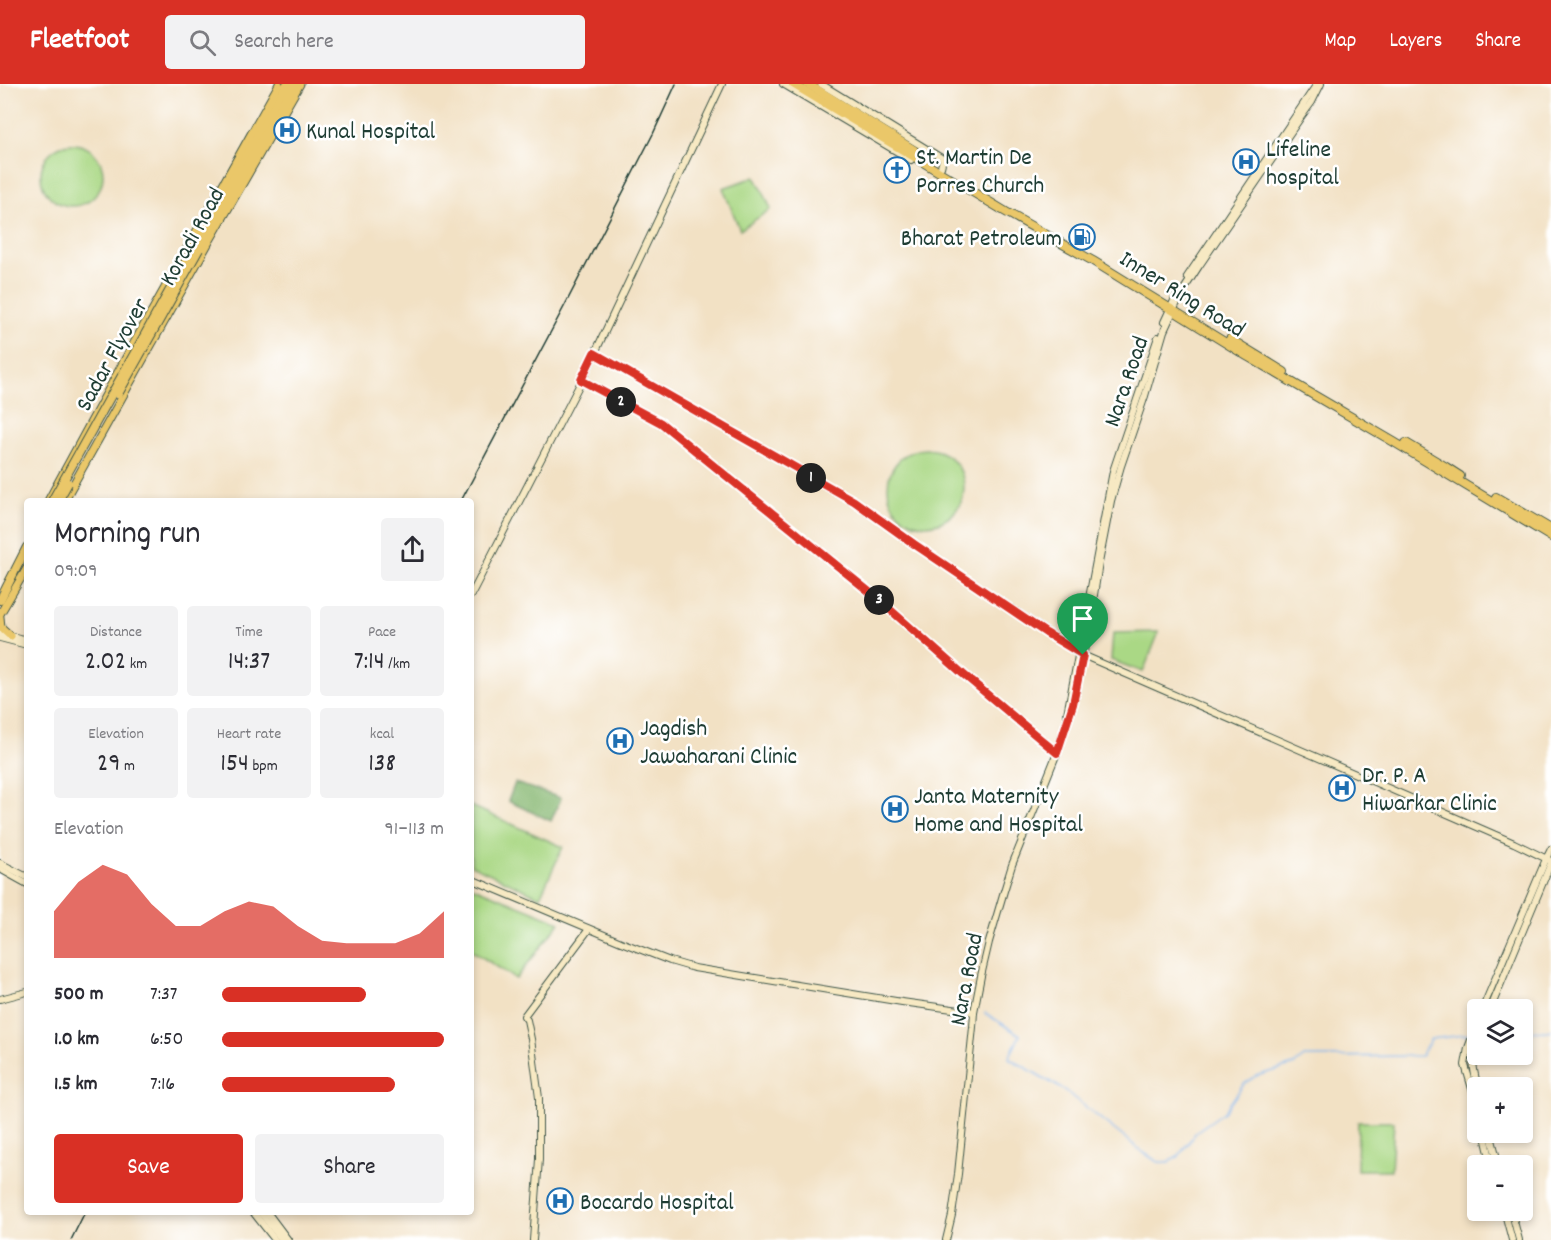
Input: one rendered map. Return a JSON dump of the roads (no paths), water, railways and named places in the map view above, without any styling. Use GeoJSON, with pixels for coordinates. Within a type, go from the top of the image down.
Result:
{"type":"FeatureCollection","features":[{"type":"Feature","properties":{"kind":"highway"},"geometry":{"type":"LineString","coordinates":[[207,229],[213,212],[244,165],[287,84]]}},
{"type":"Feature","properties":{"kind":"highway"},"geometry":{"type":"LineString","coordinates":[[207,229],[294,84]]}},
{"type":"Feature","properties":{"kind":"highway","name":"Inner Ring Road"},"geometry":{"type":"LineString","coordinates":[[793,84],[836,105],[941,167],[1551,537]]}},
{"type":"Feature","properties":{"kind":"highway","name":"Inner Ring Road"},"geometry":{"type":"LineString","coordinates":[[808,84],[914,156],[1006,212],[1551,529]]}},
{"type":"Feature","properties":{"kind":"highway","name":"Sadar Flyover"},"geometry":{"type":"LineString","coordinates":[[60,498],[207,229]]}},
{"type":"Feature","properties":{"kind":"highway","name":"Sadar Flyover"},"geometry":{"type":"LineString","coordinates":[[52,498],[197,247]]}},
{"type":"Feature","properties":{"kind":"highway"},"geometry":{"type":"LineString","coordinates":[[0,600],[24,554]]}},
{"type":"Feature","properties":{"kind":"highway"},"geometry":{"type":"LineString","coordinates":[[0,605],[24,563]]}},
{"type":"Feature","properties":{"kind":"main road","name":"Koradi Road"},"geometry":{"type":"LineString","coordinates":[[52,498],[94,416],[194,236],[207,229],[222,186],[279,84]]}},
{"type":"Feature","properties":{"kind":"main road","name":"Koradi Road"},"geometry":{"type":"LineString","coordinates":[[66,498],[207,229],[300,84]]}},
{"type":"Feature","properties":{"kind":"main road"},"geometry":{"type":"LineString","coordinates":[[94,416],[107,423]]}},
{"type":"Feature","properties":{"kind":"main road"},"geometry":{"type":"LineString","coordinates":[[0,591],[24,547]]}},
{"type":"Feature","properties":{"kind":"main road"},"geometry":{"type":"LineString","coordinates":[[11,636],[1,627],[0,615],[24,573]]}},
{"type":"Feature","properties":{"kind":"street"},"geometry":{"type":"LineString","coordinates":[[474,589],[581,380],[723,84]]}},
{"type":"Feature","properties":{"kind":"street"},"geometry":{"type":"LineString","coordinates":[[783,84],[910,160],[914,156]]}},
{"type":"Feature","properties":{"kind":"street"},"geometry":{"type":"LineString","coordinates":[[821,84],[943,159],[941,167]]}},
{"type":"Feature","properties":{"kind":"street","name":"Nara Road"},"geometry":{"type":"LineString","coordinates":[[1081,654],[1114,468],[1153,352],[1172,307],[1195,263],[1318,85]]}},
{"type":"Feature","properties":{"kind":"street","name":"Nara Road"},"geometry":{"type":"LineString","coordinates":[[946,1240],[958,1174],[974,1012],[989,942],[1007,878],[1064,732],[1109,513],[1125,452],[1172,307]]}},
{"type":"Feature","properties":{"kind":"street"},"geometry":{"type":"LineString","coordinates":[[594,353],[854,501],[914,544],[1081,654],[1514,843],[1549,861]]}},
{"type":"Feature","properties":{"kind":"street"},"geometry":{"type":"LineString","coordinates":[[581,380],[661,423],[877,598],[1057,753]]}},
{"type":"Feature","properties":{"kind":"street"},"geometry":{"type":"LineString","coordinates":[[0,633],[24,641]]}},
{"type":"Feature","properties":{"kind":"street"},"geometry":{"type":"LineString","coordinates":[[0,638],[24,642]]}},
{"type":"Feature","properties":{"kind":"street"},"geometry":{"type":"LineString","coordinates":[[1494,999],[1509,956],[1549,861],[1551,849]]}},
{"type":"Feature","properties":{"kind":"street"},"geometry":{"type":"LineString","coordinates":[[0,863],[24,875]]}},
{"type":"Feature","properties":{"kind":"street"},"geometry":{"type":"LineString","coordinates":[[0,869],[24,882]]}},
{"type":"Feature","properties":{"kind":"street"},"geometry":{"type":"LineString","coordinates":[[474,880],[589,929],[694,968],[974,1012]]}},
{"type":"Feature","properties":{"kind":"street"},"geometry":{"type":"LineString","coordinates":[[533,1240],[539,1159],[539,1098],[531,1039],[524,1016],[589,929]]}},
{"type":"Feature","properties":{"kind":"street"},"geometry":{"type":"LineString","coordinates":[[1488,999],[1509,956]]}},
{"type":"Feature","properties":{"kind":"street"},"geometry":{"type":"LineString","coordinates":[[0,999],[24,993]]}},
{"type":"Feature","properties":{"kind":"street"},"geometry":{"type":"LineString","coordinates":[[1467,1054],[1465,1065],[1469,1077]]}},
{"type":"Feature","properties":{"kind":"street"},"geometry":{"type":"LineString","coordinates":[[255,1215],[275,1240]]}},
{"type":"Feature","properties":{"kind":"street"},"geometry":{"type":"LineString","coordinates":[[262,1215],[282,1240]]}},
{"type":"Feature","properties":{"kind":"street"},"geometry":{"type":"LineString","coordinates":[[269,1215],[288,1240]]}},
{"type":"Feature","properties":{"kind":"street"},"geometry":{"type":"LineString","coordinates":[[1507,1221],[1512,1240]]}},
{"type":"Feature","properties":{"kind":"street"},"geometry":{"type":"LineString","coordinates":[[1514,1221],[1519,1240]]}},
{"type":"Feature","properties":{"kind":"waterway"},"geometry":{"type":"LineString","coordinates":[[985,1013],[1020,1035],[1009,1058],[1064,1090],[1158,1162],[1168,1162],[1178,1157],[1197,1131],[1224,1112],[1244,1084],[1256,1076],[1294,1065],[1304,1057],[1421,1056],[1431,1039],[1467,1035]]}},
{"type":"Feature","properties":{"kind":"waterway"},"geometry":{"type":"LineString","coordinates":[[1533,1032],[1551,1030]]}},
{"type":"Feature","properties":{"kind":"railway"},"geometry":{"type":"LineString","coordinates":[[463,498],[565,305],[653,134],[676,84]]}},
{"type":"Feature","properties":{"kind":"railway"},"geometry":{"type":"LineString","coordinates":[[71,1240],[84,1215]]}},
{"type":"Feature","properties":{"kind":"place","name":"Kunal Hospital"},"geometry":{"type":"Point","coordinates":[287,130]}},
{"type":"Feature","properties":{"kind":"place","name":"Lifeline hospital"},"geometry":{"type":"Point","coordinates":[1246,162]}},
{"type":"Feature","properties":{"kind":"place","name":"St. Martin De Porres Church"},"geometry":{"type":"Point","coordinates":[897,170]}},
{"type":"Feature","properties":{"kind":"place","name":"Bharat Petroleum"},"geometry":{"type":"Point","coordinates":[1082,237]}},
{"type":"Feature","properties":{"kind":"place","name":"Jagdish Jawaharani Clinic"},"geometry":{"type":"Point","coordinates":[620,741]}},
{"type":"Feature","properties":{"kind":"place","name":"Dr. P. A Hiwarkar Clinic"},"geometry":{"type":"Point","coordinates":[1342,788]}},
{"type":"Feature","properties":{"kind":"place","name":"Janta Maternity Home and Hospital"},"geometry":{"type":"Point","coordinates":[895,809]}},
{"type":"Feature","properties":{"kind":"place","name":"Bocardo Hospital"},"geometry":{"type":"Point","coordinates":[560,1201]}}]}
